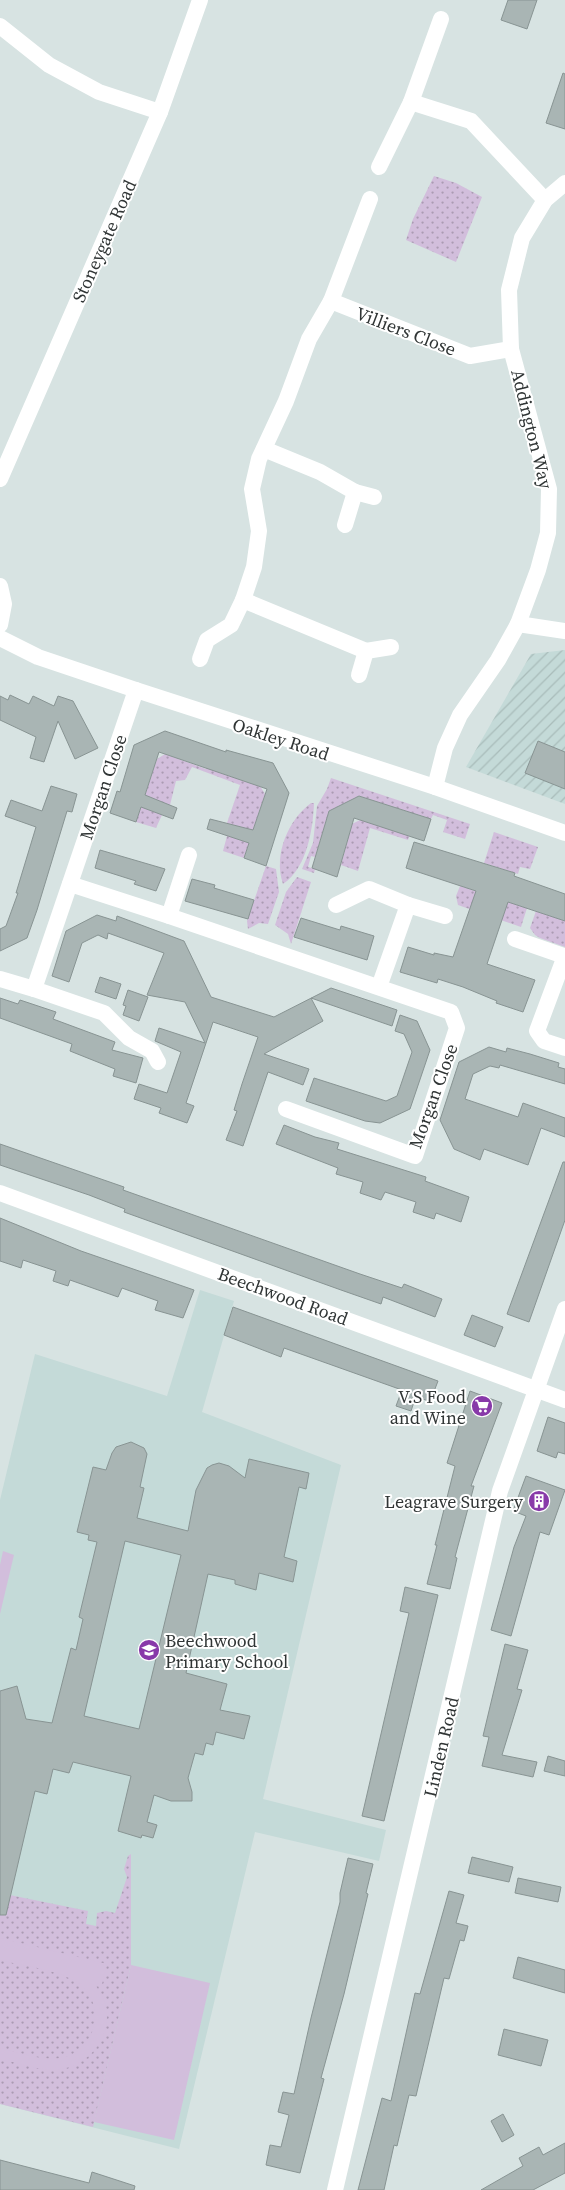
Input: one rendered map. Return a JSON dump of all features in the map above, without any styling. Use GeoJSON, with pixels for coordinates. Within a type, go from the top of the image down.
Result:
{"type":"FeatureCollection","features":[{"type":"Feature","properties":{"kind":"street","name":"Stoneygate Road"},"geometry":{"type":"LineString","coordinates":[[0,479],[160,112],[200,0]]}},
{"type":"Feature","properties":{"kind":"street"},"geometry":{"type":"LineString","coordinates":[[379,167],[412,102],[441,19]]}},
{"type":"Feature","properties":{"kind":"street"},"geometry":{"type":"LineString","coordinates":[[0,26],[57,70],[99,92],[160,112]]}},
{"type":"Feature","properties":{"kind":"street"},"geometry":{"type":"LineString","coordinates":[[412,102],[471,121],[545,200]]}},
{"type":"Feature","properties":{"kind":"street","name":"Addington Way"},"geometry":{"type":"LineString","coordinates":[[435,787],[445,748],[460,716],[498,660],[518,624],[538,570],[548,534],[549,489],[512,349],[509,290],[522,238],[545,200],[565,183]]}},
{"type":"Feature","properties":{"kind":"street"},"geometry":{"type":"LineString","coordinates":[[200,659],[207,640],[231,626],[243,600],[254,568],[258,531],[252,490],[259,459],[286,401],[309,338],[331,301],[370,199]]}},
{"type":"Feature","properties":{"kind":"street","name":"Villiers Close"},"geometry":{"type":"LineString","coordinates":[[331,301],[470,356],[512,349]]}},
{"type":"Feature","properties":{"kind":"street"},"geometry":{"type":"LineString","coordinates":[[264,449],[320,472],[356,492],[374,497]]}},
{"type":"Feature","properties":{"kind":"street"},"geometry":{"type":"LineString","coordinates":[[345,525],[356,492]]}},
{"type":"Feature","properties":{"kind":"street"},"geometry":{"type":"LineString","coordinates":[[0,586],[4,604],[0,625]]}},
{"type":"Feature","properties":{"kind":"street"},"geometry":{"type":"LineString","coordinates":[[243,600],[366,651],[391,647]]}},
{"type":"Feature","properties":{"kind":"street"},"geometry":{"type":"LineString","coordinates":[[518,624],[565,631]]}},
{"type":"Feature","properties":{"kind":"street","name":"Oakley Road"},"geometry":{"type":"LineString","coordinates":[[0,638],[38,656],[136,690],[435,787],[565,833]]}},
{"type":"Feature","properties":{"kind":"street"},"geometry":{"type":"LineString","coordinates":[[359,675],[366,651]]}},
{"type":"Feature","properties":{"kind":"street","name":"Morgan Close"},"geometry":{"type":"LineString","coordinates":[[34,989],[136,690]]}},
{"type":"Feature","properties":{"kind":"street"},"geometry":{"type":"LineString","coordinates":[[169,916],[188,855]]}},
{"type":"Feature","properties":{"kind":"street","name":"Morgan Close"},"geometry":{"type":"LineString","coordinates":[[70,884],[379,986],[451,1012],[458,1028],[415,1156],[286,1109]]}},
{"type":"Feature","properties":{"kind":"street"},"geometry":{"type":"LineString","coordinates":[[336,905],[369,889],[408,905],[446,916]]}},
{"type":"Feature","properties":{"kind":"street"},"geometry":{"type":"LineString","coordinates":[[379,986],[408,905]]}},
{"type":"Feature","properties":{"kind":"street"},"geometry":{"type":"LineString","coordinates":[[515,939],[564,956],[537,1031],[544,1041],[565,1048]]}},
{"type":"Feature","properties":{"kind":"street"},"geometry":{"type":"LineString","coordinates":[[0,979],[104,1013],[129,1038],[152,1051],[158,1062]]}},
{"type":"Feature","properties":{"kind":"street","name":"Beechwood Road"},"geometry":{"type":"LineString","coordinates":[[0,1193],[565,1400]]}},
{"type":"Feature","properties":{"kind":"street","name":"Linden Road"},"geometry":{"type":"LineString","coordinates":[[335,2190],[419,1843],[500,1491],[565,1309]]}},
{"type":"Feature","properties":{"kind":"shaded area"},"geometry":{"type":"Polygon","coordinates":[[[434,176],[456,183],[482,197],[456,262],[406,240],[413,219],[434,176]]]}},
{"type":"Feature","properties":{"kind":"shaded area"},"geometry":{"type":"Polygon","coordinates":[[[565,650],[565,804],[466,767],[531,654],[565,650]]]}},
{"type":"Feature","properties":{"kind":"shaded area"},"geometry":{"type":"Polygon","coordinates":[[[165,754],[206,769],[208,764],[220,768],[220,773],[260,786],[265,794],[244,858],[223,851],[227,836],[225,835],[229,824],[227,823],[240,785],[192,767],[185,780],[176,781],[170,805],[167,804],[156,828],[136,822],[157,759],[165,754]]]}},
{"type":"Feature","properties":{"kind":"shaded area"},"geometry":{"type":"Polygon","coordinates":[[[331,778],[470,824],[465,839],[443,832],[447,820],[433,815],[431,819],[416,814],[408,840],[370,828],[358,871],[341,865],[352,824],[360,820],[409,812],[359,796],[329,811],[315,857],[311,856],[308,867],[315,869],[314,873],[302,869],[313,843],[317,806],[331,778]]]}},
{"type":"Feature","properties":{"kind":"shaded area"},"geometry":{"type":"Polygon","coordinates":[[[311,803],[314,803],[307,847],[298,868],[283,884],[280,873],[281,850],[289,828],[311,803]]]}},
{"type":"Feature","properties":{"kind":"shaded area"},"geometry":{"type":"Polygon","coordinates":[[[494,832],[538,847],[530,869],[520,867],[518,874],[484,863],[494,832]]]}},
{"type":"Feature","properties":{"kind":"shaded area"},"geometry":{"type":"Polygon","coordinates":[[[266,866],[276,869],[279,892],[268,924],[259,923],[248,929],[247,921],[266,866]]]}},
{"type":"Feature","properties":{"kind":"shaded area"},"geometry":{"type":"Polygon","coordinates":[[[297,877],[311,882],[291,944],[288,934],[275,925],[286,892],[297,877]]]}},
{"type":"Feature","properties":{"kind":"shaded area"},"geometry":{"type":"Polygon","coordinates":[[[460,886],[527,908],[521,927],[458,905],[456,896],[460,886]]]}},
{"type":"Feature","properties":{"kind":"shaded area"},"geometry":{"type":"Polygon","coordinates":[[[536,911],[565,921],[565,947],[535,935],[530,928],[536,911]]]}},
{"type":"Feature","properties":{"kind":"shaded area","name":"Beechwood Primary School"},"geometry":{"type":"Polygon","coordinates":[[[200,1290],[234,1301],[202,1412],[341,1465],[263,1799],[386,1830],[379,1861],[255,1832],[179,2149],[0,2104],[0,1500],[35,1354],[167,1396],[200,1290]]]}},
{"type":"Feature","properties":{"kind":"shaded area"},"geometry":{"type":"Polygon","coordinates":[[[3,1551],[14,1555],[0,1614],[0,1565],[3,1551]]]}},
{"type":"Feature","properties":{"kind":"shaded area"},"geometry":{"type":"Polygon","coordinates":[[[131,1854],[131,1965],[93,2127],[0,2104],[0,1893],[88,1911],[86,1924],[96,1926],[97,1913],[106,1911],[115,1913],[127,1877],[124,1869],[128,1856],[131,1854]]]}},
{"type":"Feature","properties":{"kind":"shaded area"},"geometry":{"type":"Polygon","coordinates":[[[0,1938],[107,1964],[102,1984],[94,1983],[105,2003],[106,2025],[98,2046],[82,2061],[72,2066],[53,2070],[0,2059],[0,2048],[30,2056],[53,2059],[72,2054],[82,2048],[89,2039],[95,2016],[94,2005],[89,1994],[81,1985],[73,1980],[53,1972],[0,1960],[0,1938]]]}},
{"type":"Feature","properties":{"kind":"shaded area"},"geometry":{"type":"Polygon","coordinates":[[[131,1965],[210,1983],[174,2140],[94,2122],[131,1965]]]}},
{"type":"Feature","properties":{"kind":"building"},"geometry":{"type":"Polygon","coordinates":[[[508,0],[537,0],[527,29],[501,20],[508,0]]]}},
{"type":"Feature","properties":{"kind":"building"},"geometry":{"type":"Polygon","coordinates":[[[563,73],[565,74],[565,129],[546,123],[563,73]]]}},
{"type":"Feature","properties":{"kind":"building"},"geometry":{"type":"Polygon","coordinates":[[[10,695],[29,704],[33,696],[54,706],[58,696],[73,701],[98,748],[75,759],[58,721],[44,762],[30,758],[36,737],[0,720],[0,696],[8,700],[10,695]]]}},
{"type":"Feature","properties":{"kind":"building"},"geometry":{"type":"Polygon","coordinates":[[[165,731],[226,752],[226,750],[273,763],[289,793],[266,866],[244,858],[249,843],[207,829],[210,819],[253,830],[267,789],[159,752],[145,795],[177,808],[173,819],[141,807],[136,822],[110,813],[117,791],[120,792],[134,745],[165,731]]]}},
{"type":"Feature","properties":{"kind":"building"},"geometry":{"type":"Polygon","coordinates":[[[538,741],[565,752],[565,789],[525,773],[538,741]]]}},
{"type":"Feature","properties":{"kind":"building"},"geometry":{"type":"Polygon","coordinates":[[[51,786],[77,794],[72,812],[67,811],[27,938],[0,951],[0,929],[6,926],[18,893],[16,893],[36,827],[5,816],[11,800],[42,811],[51,786]]]}},
{"type":"Feature","properties":{"kind":"building"},"geometry":{"type":"Polygon","coordinates":[[[359,796],[431,819],[424,841],[354,818],[337,877],[312,868],[329,811],[359,796]]]}},
{"type":"Feature","properties":{"kind":"building"},"geometry":{"type":"Polygon","coordinates":[[[414,842],[515,873],[514,876],[565,894],[565,921],[508,902],[487,964],[535,980],[523,1012],[496,1003],[497,1001],[463,987],[438,979],[437,983],[400,972],[408,947],[434,955],[434,953],[453,957],[476,891],[406,868],[414,842]]]}},
{"type":"Feature","properties":{"kind":"building"},"geometry":{"type":"Polygon","coordinates":[[[100,850],[165,869],[156,891],[134,884],[136,881],[95,868],[100,850]]]}},
{"type":"Feature","properties":{"kind":"building"},"geometry":{"type":"Polygon","coordinates":[[[192,879],[215,885],[214,888],[254,900],[248,919],[185,901],[192,879]]]}},
{"type":"Feature","properties":{"kind":"building"},"geometry":{"type":"Polygon","coordinates":[[[97,915],[116,921],[117,916],[184,941],[211,997],[274,1017],[311,998],[323,1021],[264,1054],[309,1069],[303,1085],[268,1072],[243,1146],[226,1140],[237,1111],[234,1110],[258,1037],[213,1022],[186,1103],[194,1106],[187,1123],[159,1113],[161,1108],[134,1099],[139,1084],[167,1093],[181,1052],[155,1041],[159,1028],[205,1043],[185,1002],[147,995],[164,953],[108,933],[107,939],[98,935],[82,943],[69,982],[52,976],[66,931],[97,915]]]}},
{"type":"Feature","properties":{"kind":"building"},"geometry":{"type":"Polygon","coordinates":[[[301,918],[340,930],[341,926],[374,936],[367,960],[294,937],[301,918]]]}},
{"type":"Feature","properties":{"kind":"building"},"geometry":{"type":"Polygon","coordinates":[[[100,977],[121,984],[116,999],[95,992],[100,977]]]}},
{"type":"Feature","properties":{"kind":"building"},"geometry":{"type":"Polygon","coordinates":[[[331,988],[397,1010],[392,1026],[311,998],[331,988]]]}},
{"type":"Feature","properties":{"kind":"building"},"geometry":{"type":"Polygon","coordinates":[[[128,990],[148,997],[139,1021],[123,1015],[126,1006],[123,1005],[128,990]]]}},
{"type":"Feature","properties":{"kind":"building"},"geometry":{"type":"Polygon","coordinates":[[[0,998],[18,1004],[20,1000],[56,1012],[53,1019],[115,1042],[112,1050],[143,1058],[136,1083],[113,1076],[115,1069],[70,1051],[72,1044],[0,1018],[0,998]]]}},
{"type":"Feature","properties":{"kind":"building"},"geometry":{"type":"Polygon","coordinates":[[[400,1015],[417,1021],[430,1050],[410,1109],[380,1123],[365,1121],[306,1101],[314,1078],[386,1101],[397,1096],[412,1052],[404,1034],[395,1031],[400,1015]]]}},
{"type":"Feature","properties":{"kind":"building"},"geometry":{"type":"Polygon","coordinates":[[[489,1047],[506,1052],[507,1048],[530,1054],[559,1063],[558,1067],[565,1069],[565,1084],[500,1065],[499,1068],[490,1066],[473,1074],[465,1099],[518,1117],[523,1103],[565,1118],[565,1137],[541,1128],[528,1165],[484,1149],[480,1160],[454,1149],[440,1120],[459,1062],[489,1047]]]}},
{"type":"Feature","properties":{"kind":"building"},"geometry":{"type":"Polygon","coordinates":[[[284,1125],[315,1137],[339,1143],[337,1149],[426,1177],[425,1181],[469,1197],[461,1222],[436,1213],[434,1219],[413,1212],[416,1202],[385,1192],[381,1200],[360,1193],[363,1182],[336,1174],[338,1168],[276,1144],[284,1125]]]}},
{"type":"Feature","properties":{"kind":"building"},"geometry":{"type":"Polygon","coordinates":[[[0,1144],[124,1187],[123,1190],[360,1274],[402,1288],[404,1284],[442,1299],[435,1317],[383,1297],[381,1304],[341,1290],[124,1212],[125,1209],[89,1195],[0,1165],[0,1144]]]}},
{"type":"Feature","properties":{"kind":"building"},"geometry":{"type":"Polygon","coordinates":[[[563,1162],[565,1162],[565,1220],[529,1322],[507,1314],[563,1162]]]}},
{"type":"Feature","properties":{"kind":"building"},"geometry":{"type":"Polygon","coordinates":[[[0,1218],[81,1251],[194,1290],[183,1318],[155,1310],[158,1301],[122,1288],[118,1297],[70,1280],[68,1286],[53,1281],[56,1271],[23,1260],[21,1268],[0,1261],[0,1218]]]}},
{"type":"Feature","properties":{"kind":"building"},"geometry":{"type":"Polygon","coordinates":[[[233,1307],[438,1381],[430,1402],[416,1396],[411,1411],[396,1406],[402,1390],[284,1348],[281,1357],[224,1335],[233,1307]]]}},
{"type":"Feature","properties":{"kind":"building"},"geometry":{"type":"Polygon","coordinates":[[[472,1315],[503,1327],[495,1347],[464,1335],[472,1315]]]}},
{"type":"Feature","properties":{"kind":"building"},"geometry":{"type":"Polygon","coordinates":[[[470,1391],[502,1403],[471,1486],[474,1486],[455,1557],[457,1558],[450,1589],[427,1584],[455,1466],[447,1463],[470,1391]]]}},
{"type":"Feature","properties":{"kind":"building"},"geometry":{"type":"Polygon","coordinates":[[[548,1417],[565,1423],[565,1454],[558,1452],[556,1458],[537,1451],[548,1417]]]}},
{"type":"Feature","properties":{"kind":"building"},"geometry":{"type":"Polygon","coordinates":[[[131,1442],[144,1448],[147,1454],[140,1487],[144,1488],[137,1518],[188,1531],[196,1490],[207,1468],[212,1465],[219,1463],[229,1466],[245,1478],[249,1459],[309,1473],[306,1489],[299,1487],[284,1557],[297,1561],[293,1582],[259,1573],[256,1590],[235,1584],[235,1580],[208,1574],[186,1673],[227,1684],[220,1710],[250,1716],[244,1739],[216,1732],[213,1745],[206,1743],[203,1755],[195,1753],[188,1778],[192,1792],[192,1801],[171,1801],[154,1795],[147,1822],[157,1825],[153,1838],[142,1835],[141,1838],[118,1831],[131,1776],[73,1762],[69,1773],[53,1769],[47,1794],[35,1791],[6,1915],[0,1915],[0,1691],[17,1686],[26,1719],[52,1723],[71,1648],[76,1650],[83,1619],[79,1617],[97,1542],[88,1540],[89,1535],[77,1532],[93,1467],[106,1470],[116,1447],[131,1442]],[[125,1541],[84,1716],[139,1729],[181,1555],[125,1541]]]}},
{"type":"Feature","properties":{"kind":"building"},"geometry":{"type":"Polygon","coordinates":[[[526,1476],[565,1490],[549,1535],[540,1532],[511,1636],[491,1630],[514,1547],[526,1516],[513,1511],[526,1476]]]}},
{"type":"Feature","properties":{"kind":"building"},"geometry":{"type":"Polygon","coordinates":[[[405,1587],[438,1595],[384,1821],[362,1816],[409,1613],[400,1611],[405,1587]]]}},
{"type":"Feature","properties":{"kind":"building"},"geometry":{"type":"Polygon","coordinates":[[[505,1644],[528,1650],[517,1689],[522,1690],[502,1755],[537,1762],[533,1777],[482,1766],[489,1737],[483,1736],[505,1644]]]}},
{"type":"Feature","properties":{"kind":"building"},"geometry":{"type":"Polygon","coordinates":[[[548,1756],[565,1761],[565,1776],[544,1771],[548,1756]]]}},
{"type":"Feature","properties":{"kind":"building"},"geometry":{"type":"Polygon","coordinates":[[[472,1857],[513,1867],[509,1882],[468,1873],[472,1857]]]}},
{"type":"Feature","properties":{"kind":"building"},"geometry":{"type":"Polygon","coordinates":[[[348,1858],[373,1864],[366,1893],[368,1894],[321,2078],[324,2079],[300,2173],[266,2165],[270,2145],[281,2147],[289,2115],[278,2112],[283,2092],[294,2094],[340,1902],[340,1893],[348,1858]]]}},
{"type":"Feature","properties":{"kind":"building"},"geometry":{"type":"Polygon","coordinates":[[[518,1878],[561,1887],[558,1902],[515,1893],[518,1878]]]}},
{"type":"Feature","properties":{"kind":"building"},"geometry":{"type":"Polygon","coordinates":[[[449,1891],[464,1895],[456,1923],[468,1926],[464,1941],[460,1940],[449,1979],[444,1978],[416,2096],[409,2095],[397,2146],[394,2145],[384,2190],[358,2190],[382,2098],[391,2101],[415,1993],[420,1994],[449,1891]]]}},
{"type":"Feature","properties":{"kind":"building"},"geometry":{"type":"Polygon","coordinates":[[[518,1957],[565,1970],[565,1993],[513,1978],[518,1957]]]}},
{"type":"Feature","properties":{"kind":"building"},"geometry":{"type":"Polygon","coordinates":[[[504,2029],[548,2040],[541,2066],[498,2055],[504,2029]]]}},
{"type":"Feature","properties":{"kind":"building"},"geometry":{"type":"Polygon","coordinates":[[[503,2114],[514,2135],[502,2142],[491,2121],[503,2114]]]}},
{"type":"Feature","properties":{"kind":"building"},"geometry":{"type":"Polygon","coordinates":[[[565,2143],[565,2173],[533,2190],[481,2190],[523,2166],[519,2158],[539,2147],[543,2155],[565,2143]]]}},
{"type":"Feature","properties":{"kind":"building"},"geometry":{"type":"Polygon","coordinates":[[[0,2160],[89,2183],[92,2172],[135,2186],[134,2190],[0,2190],[0,2160]]]}},
{"type":"Feature","properties":{"kind":"place","name":"V.S Food and Wine"},"geometry":{"type":"Point","coordinates":[482,1406]}},
{"type":"Feature","properties":{"kind":"place","name":"Leagrave Surgery"},"geometry":{"type":"Point","coordinates":[539,1501]}},
{"type":"Feature","properties":{"kind":"place","name":"Beechwood Primary School"},"geometry":{"type":"Point","coordinates":[149,1650]}}]}
